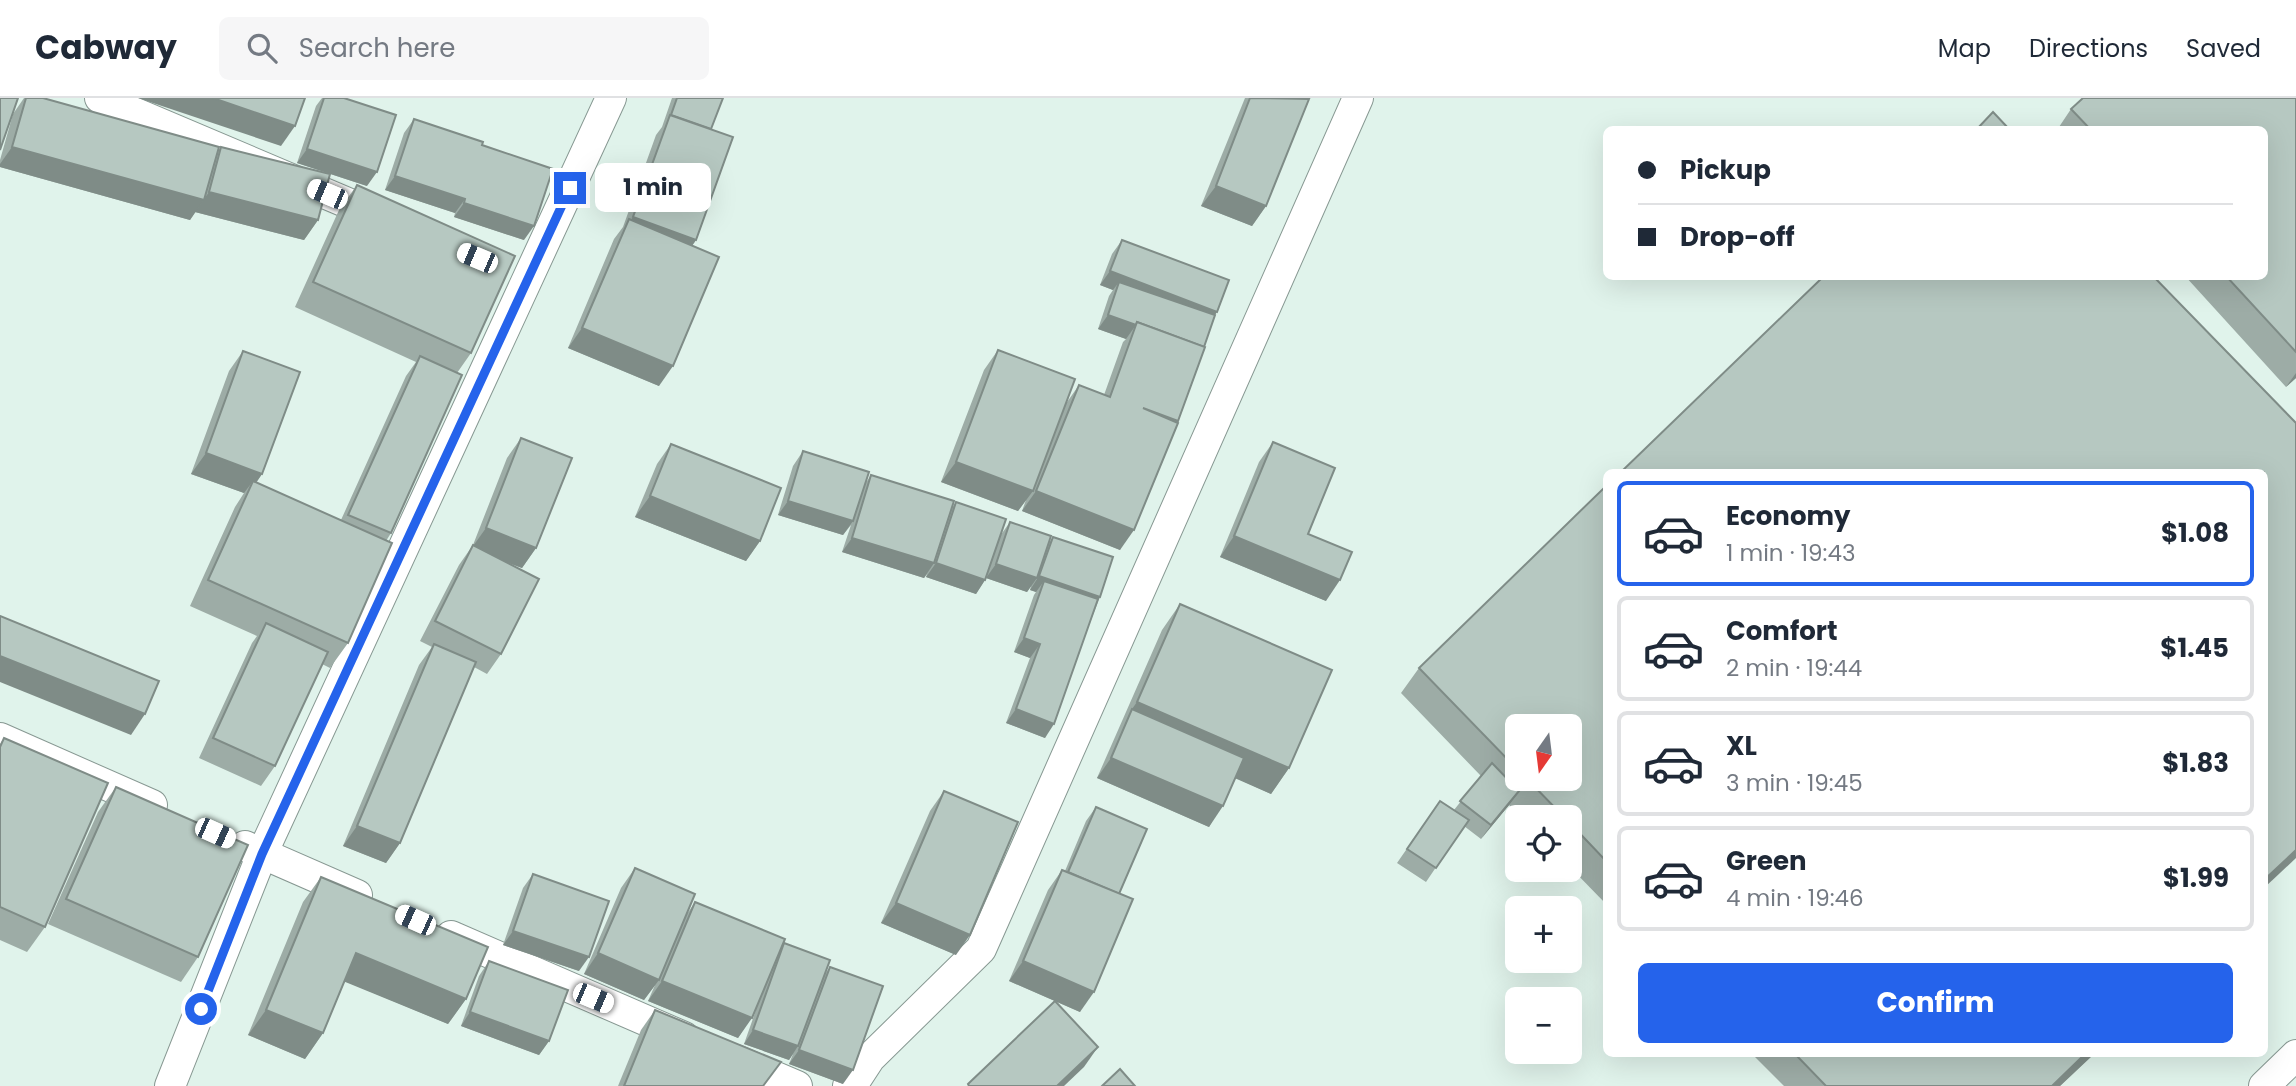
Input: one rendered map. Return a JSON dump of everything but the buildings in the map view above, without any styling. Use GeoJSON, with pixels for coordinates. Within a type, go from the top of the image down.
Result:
{"type":"FeatureCollection","features":[{"type":"Feature","properties":{"kind":"street"},"geometry":{"type":"LineString","coordinates":[[100,98],[402,226]]}},
{"type":"Feature","properties":{"kind":"street"},"geometry":{"type":"LineString","coordinates":[[170,1086],[262,854],[515,274],[611,98]]}},
{"type":"Feature","properties":{"kind":"street"},"geometry":{"type":"LineString","coordinates":[[848,1086],[855,1081],[870,1058],[981,949],[1358,98]]}},
{"type":"Feature","properties":{"kind":"street"},"geometry":{"type":"LineString","coordinates":[[0,738],[175,815]]}},
{"type":"Feature","properties":{"kind":"street"},"geometry":{"type":"LineString","coordinates":[[225,837],[377,904]]}},
{"type":"Feature","properties":{"kind":"street"},"geometry":{"type":"LineString","coordinates":[[428,926],[797,1086]]}},
{"type":"Feature","properties":{"kind":"street"},"geometry":{"type":"LineString","coordinates":[[2264,1086],[2296,1055]]}},
{"type":"Feature","properties":{"kind":"route"},"geometry":{"type":"LineString","coordinates":[[201,1009],[262,854],[570,188]]}}]}
